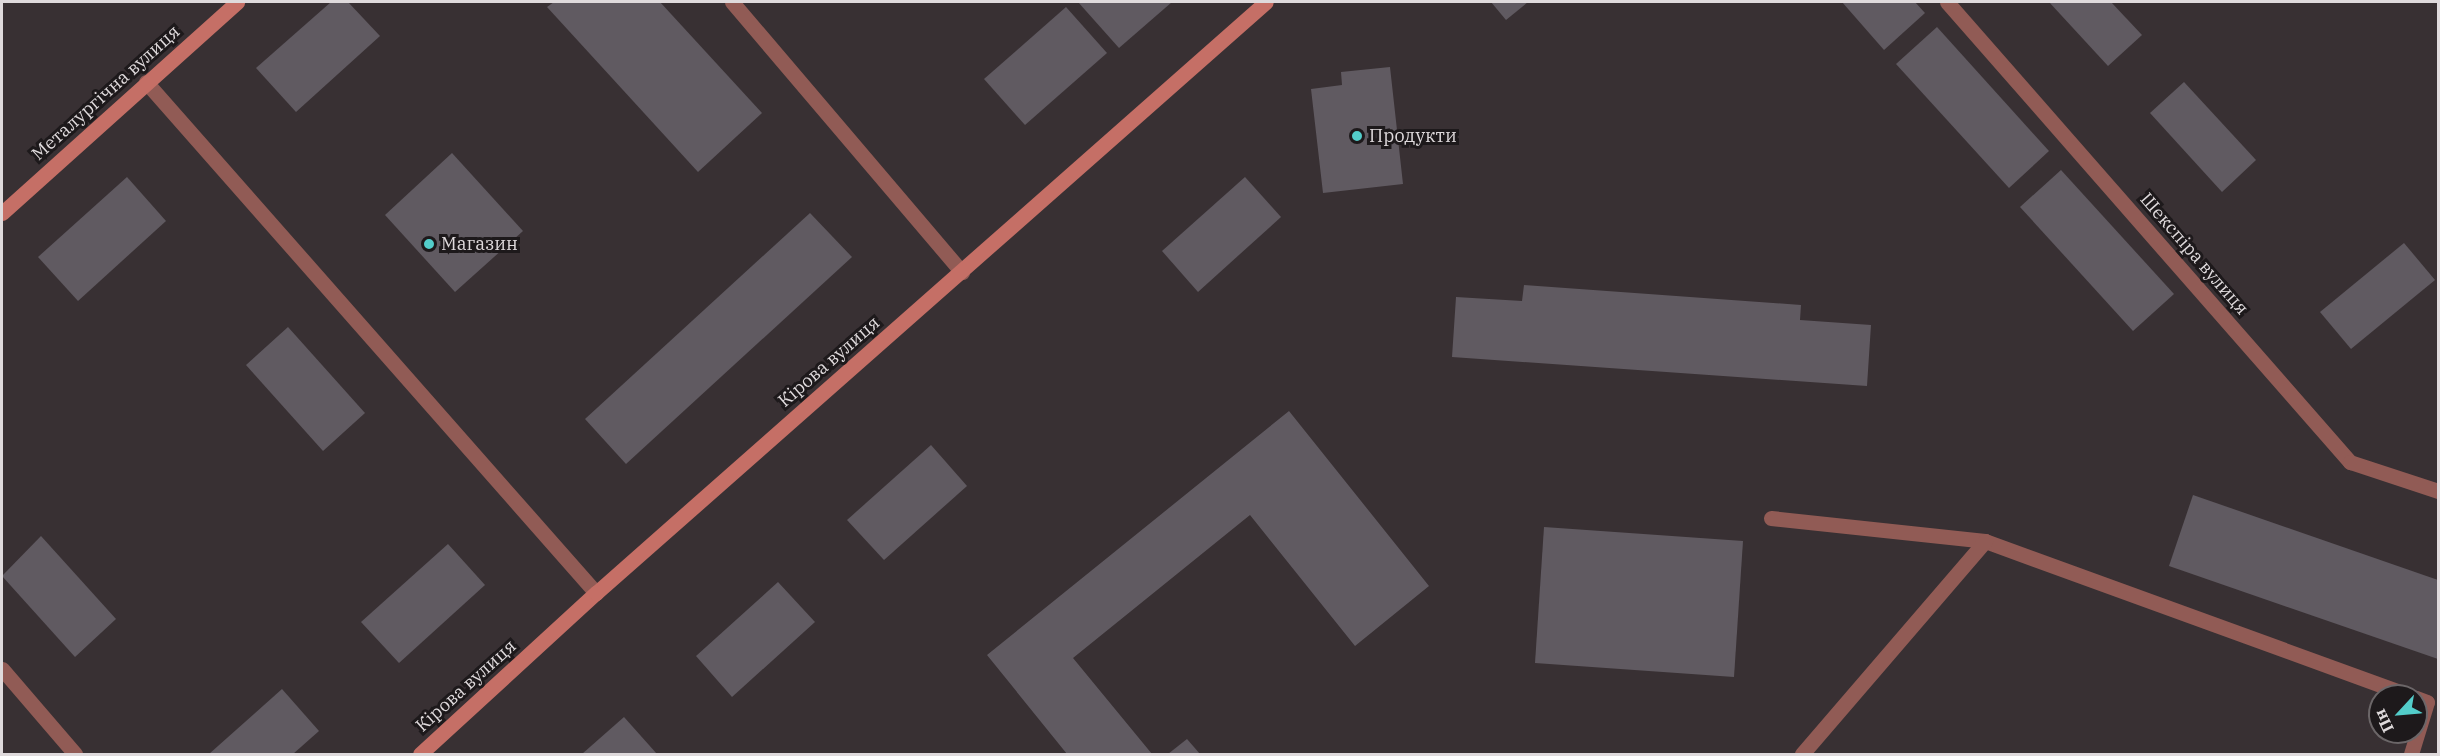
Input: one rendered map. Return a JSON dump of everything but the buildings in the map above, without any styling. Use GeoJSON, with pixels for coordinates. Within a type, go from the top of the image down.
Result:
{"type":"FeatureCollection","features":[{"type":"Feature","properties":{"kind":"street","name":"Металургічна вулиця"},"geometry":{"type":"LineString","coordinates":[[2,213],[237,2]]}},
{"type":"Feature","properties":{"kind":"street"},"geometry":{"type":"LineString","coordinates":[[732,2],[962,272]]}},
{"type":"Feature","properties":{"kind":"street","name":"Кірова вулиця"},"geometry":{"type":"LineString","coordinates":[[420,754],[596,593],[1266,2]]}},
{"type":"Feature","properties":{"kind":"street","name":"Шекспіра вулиця"},"geometry":{"type":"LineString","coordinates":[[1947,2],[2350,462],[2439,491]]}},
{"type":"Feature","properties":{"kind":"street"},"geometry":{"type":"LineString","coordinates":[[146,82],[596,593]]}},
{"type":"Feature","properties":{"kind":"street"},"geometry":{"type":"LineString","coordinates":[[1771,518],[1985,541],[2377,684]]}},
{"type":"Feature","properties":{"kind":"street"},"geometry":{"type":"LineString","coordinates":[[1802,754],[1985,541]]}},
{"type":"Feature","properties":{"kind":"street"},"geometry":{"type":"LineString","coordinates":[[2,669],[75,754]]}},
{"type":"Feature","properties":{"kind":"place","name":"Продукти"},"geometry":{"type":"Point","coordinates":[1357,136]}},
{"type":"Feature","properties":{"kind":"place","name":"Магазин"},"geometry":{"type":"Point","coordinates":[429,244]}}]}
